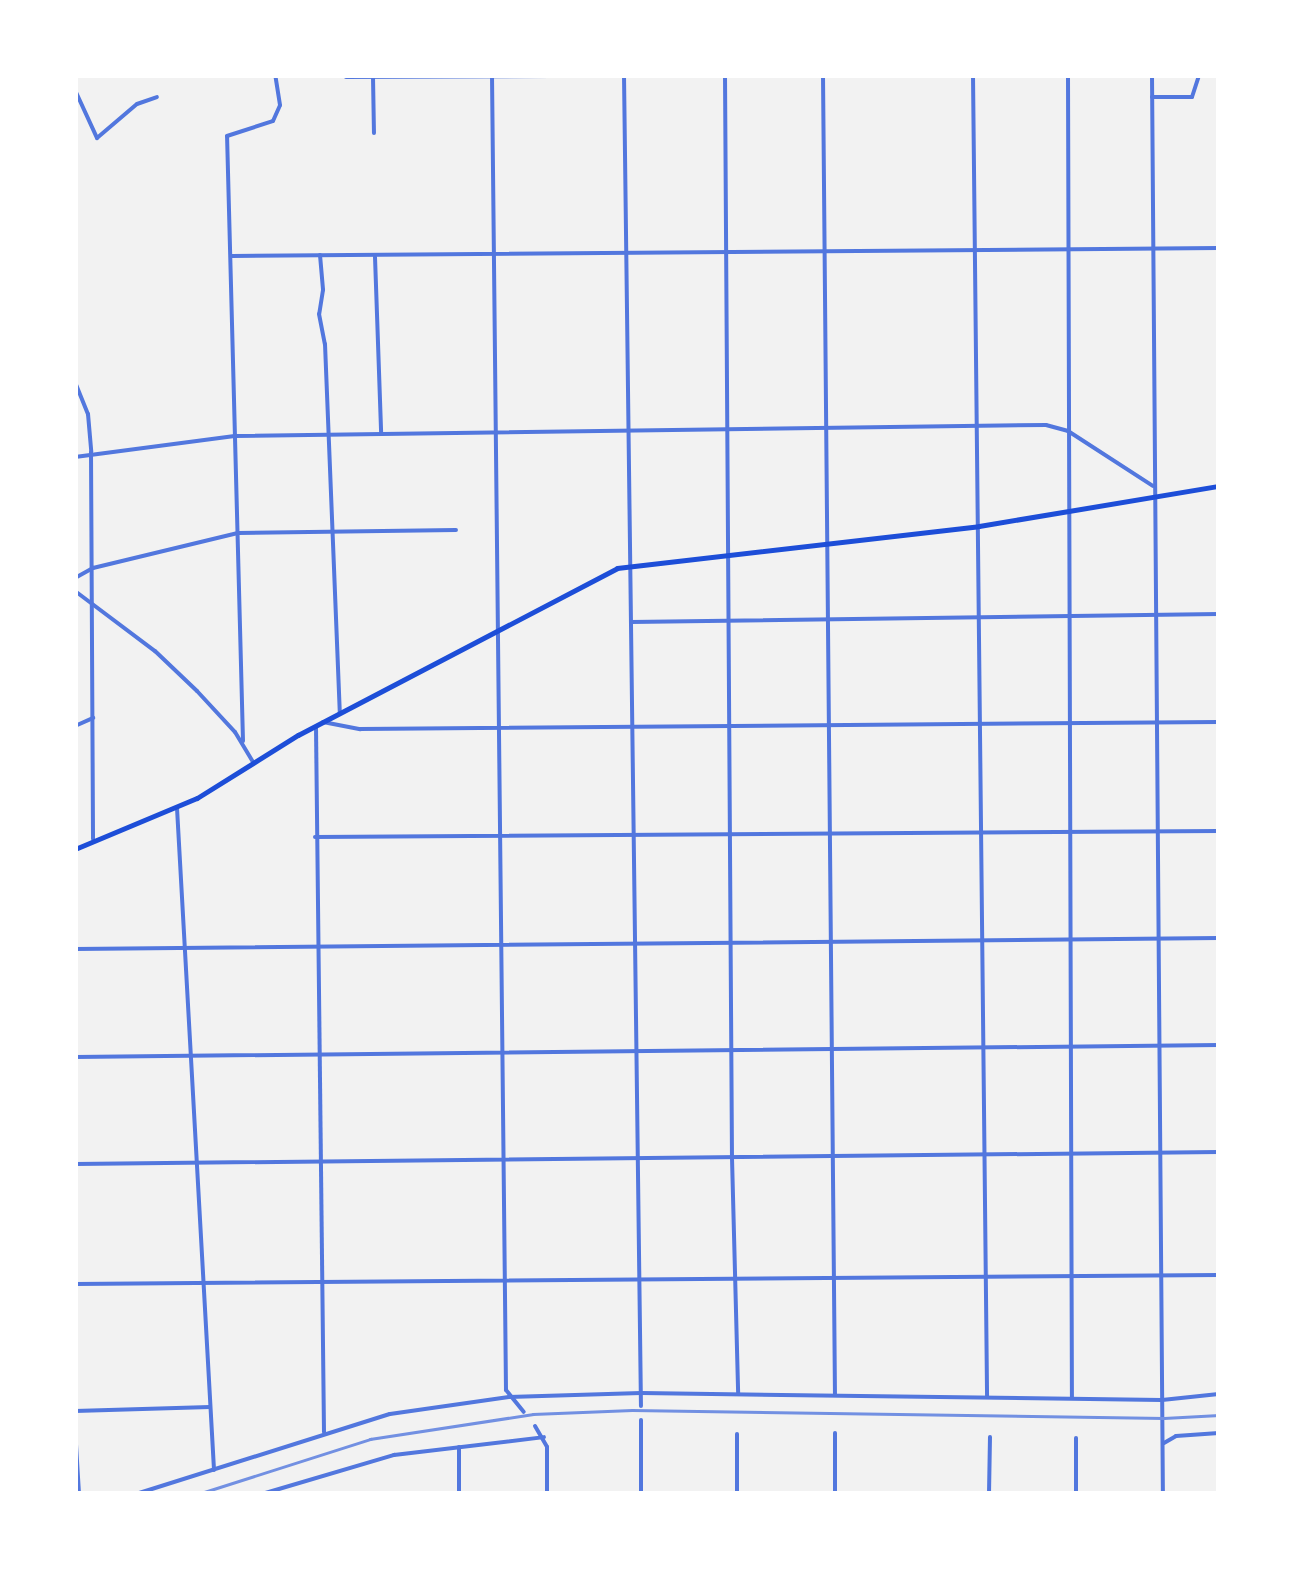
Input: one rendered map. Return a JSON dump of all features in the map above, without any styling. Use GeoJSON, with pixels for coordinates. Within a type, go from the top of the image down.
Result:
{"type":"FeatureCollection","features":[{"type":"Feature","properties":{"kind":"main road"},"geometry":{"type":"LineString","coordinates":[[75,849],[178,808],[316,726],[498,629],[630,565],[979,526],[1219,486]]}},
{"type":"Feature","properties":{"kind":"street"},"geometry":{"type":"LineString","coordinates":[[243,742],[227,136],[273,121],[280,104],[275,75]]}},
{"type":"Feature","properties":{"kind":"street"},"geometry":{"type":"LineString","coordinates":[[492,75],[505,1282],[509,1396],[524,1412]]}},
{"type":"Feature","properties":{"kind":"street"},"geometry":{"type":"LineString","coordinates":[[346,77],[774,75]]}},
{"type":"Feature","properties":{"kind":"street"},"geometry":{"type":"LineString","coordinates":[[824,75],[835,1395]]}},
{"type":"Feature","properties":{"kind":"street"},"geometry":{"type":"LineString","coordinates":[[973,75],[986,1397]]}},
{"type":"Feature","properties":{"kind":"street"},"geometry":{"type":"LineString","coordinates":[[1068,75],[1072,1398]]}},
{"type":"Feature","properties":{"kind":"street"},"geometry":{"type":"LineString","coordinates":[[1152,75],[1164,1494]]}},
{"type":"Feature","properties":{"kind":"street"},"geometry":{"type":"LineString","coordinates":[[1152,97],[1192,96],[1198,75]]}},
{"type":"Feature","properties":{"kind":"street"},"geometry":{"type":"LineString","coordinates":[[624,76],[641,1406]]}},
{"type":"Feature","properties":{"kind":"street"},"geometry":{"type":"LineString","coordinates":[[724,76],[732,1158],[738,1394]]}},
{"type":"Feature","properties":{"kind":"street"},"geometry":{"type":"LineString","coordinates":[[373,77],[374,133]]}},
{"type":"Feature","properties":{"kind":"street"},"geometry":{"type":"LineString","coordinates":[[75,90],[97,138],[137,104],[158,97]]}},
{"type":"Feature","properties":{"kind":"street"},"geometry":{"type":"LineString","coordinates":[[232,256],[1219,248]]}},
{"type":"Feature","properties":{"kind":"street"},"geometry":{"type":"LineString","coordinates":[[320,255],[340,714]]}},
{"type":"Feature","properties":{"kind":"street"},"geometry":{"type":"LineString","coordinates":[[375,255],[381,432]]}},
{"type":"Feature","properties":{"kind":"street"},"geometry":{"type":"LineString","coordinates":[[75,382],[88,414],[91,452],[93,842]]}},
{"type":"Feature","properties":{"kind":"street"},"geometry":{"type":"LineString","coordinates":[[75,457],[235,436],[1046,425],[1068,431],[1153,486]]}},
{"type":"Feature","properties":{"kind":"street"},"geometry":{"type":"LineString","coordinates":[[75,578],[93,568],[238,533],[456,530]]}},
{"type":"Feature","properties":{"kind":"street"},"geometry":{"type":"LineString","coordinates":[[75,591],[155,650],[243,742],[253,762]]}},
{"type":"Feature","properties":{"kind":"street"},"geometry":{"type":"LineString","coordinates":[[631,622],[1219,614]]}},
{"type":"Feature","properties":{"kind":"street"},"geometry":{"type":"LineString","coordinates":[[75,726],[93,718]]}},
{"type":"Feature","properties":{"kind":"street"},"geometry":{"type":"LineString","coordinates":[[324,722],[360,729],[499,729],[1219,722]]}},
{"type":"Feature","properties":{"kind":"street"},"geometry":{"type":"LineString","coordinates":[[316,726],[314,837],[324,1432]]}},
{"type":"Feature","properties":{"kind":"street"},"geometry":{"type":"LineString","coordinates":[[178,808],[214,1470]]}},
{"type":"Feature","properties":{"kind":"street"},"geometry":{"type":"LineString","coordinates":[[314,837],[1219,831]]}},
{"type":"Feature","properties":{"kind":"street"},"geometry":{"type":"LineString","coordinates":[[75,949],[1219,938]]}},
{"type":"Feature","properties":{"kind":"street"},"geometry":{"type":"LineString","coordinates":[[75,1056],[1219,1044]]}},
{"type":"Feature","properties":{"kind":"street"},"geometry":{"type":"LineString","coordinates":[[75,1164],[1219,1152]]}},
{"type":"Feature","properties":{"kind":"street"},"geometry":{"type":"LineString","coordinates":[[75,1284],[322,1285],[832,1275],[1219,1275]]}},
{"type":"Feature","properties":{"kind":"street"},"geometry":{"type":"LineString","coordinates":[[136,1494],[390,1414],[509,1396],[738,1394],[1162,1400],[1219,1394]]}},
{"type":"Feature","properties":{"kind":"street"},"geometry":{"type":"LineString","coordinates":[[75,1411],[210,1407]]}},
{"type":"Feature","properties":{"kind":"street"},"geometry":{"type":"LineString","coordinates":[[641,1420],[641,1494]]}},
{"type":"Feature","properties":{"kind":"street"},"geometry":{"type":"LineString","coordinates":[[535,1426],[544,1437],[546,1494]]}},
{"type":"Feature","properties":{"kind":"street"},"geometry":{"type":"LineString","coordinates":[[75,1428],[78,1494]]}},
{"type":"Feature","properties":{"kind":"street"},"geometry":{"type":"LineString","coordinates":[[834,1433],[836,1494]]}},
{"type":"Feature","properties":{"kind":"street"},"geometry":{"type":"LineString","coordinates":[[1164,1443],[1176,1436],[1219,1433]]}},
{"type":"Feature","properties":{"kind":"street"},"geometry":{"type":"LineString","coordinates":[[737,1434],[738,1494]]}},
{"type":"Feature","properties":{"kind":"street"},"geometry":{"type":"LineString","coordinates":[[262,1494],[394,1455],[544,1437]]}},
{"type":"Feature","properties":{"kind":"street"},"geometry":{"type":"LineString","coordinates":[[989,1494],[990,1437]]}},
{"type":"Feature","properties":{"kind":"street"},"geometry":{"type":"LineString","coordinates":[[1076,1438],[1076,1494]]}},
{"type":"Feature","properties":{"kind":"street"},"geometry":{"type":"LineString","coordinates":[[459,1448],[459,1494]]}},
{"type":"Feature","properties":{"kind":"street"},"geometry":{"type":"LineString","coordinates":[[296,1484],[296,1494]]}},
{"type":"Feature","properties":{"kind":"railway"},"geometry":{"type":"LineString","coordinates":[[198,1494],[370,1439],[533,1414],[632,1410],[1164,1418],[1219,1415]]}}]}
